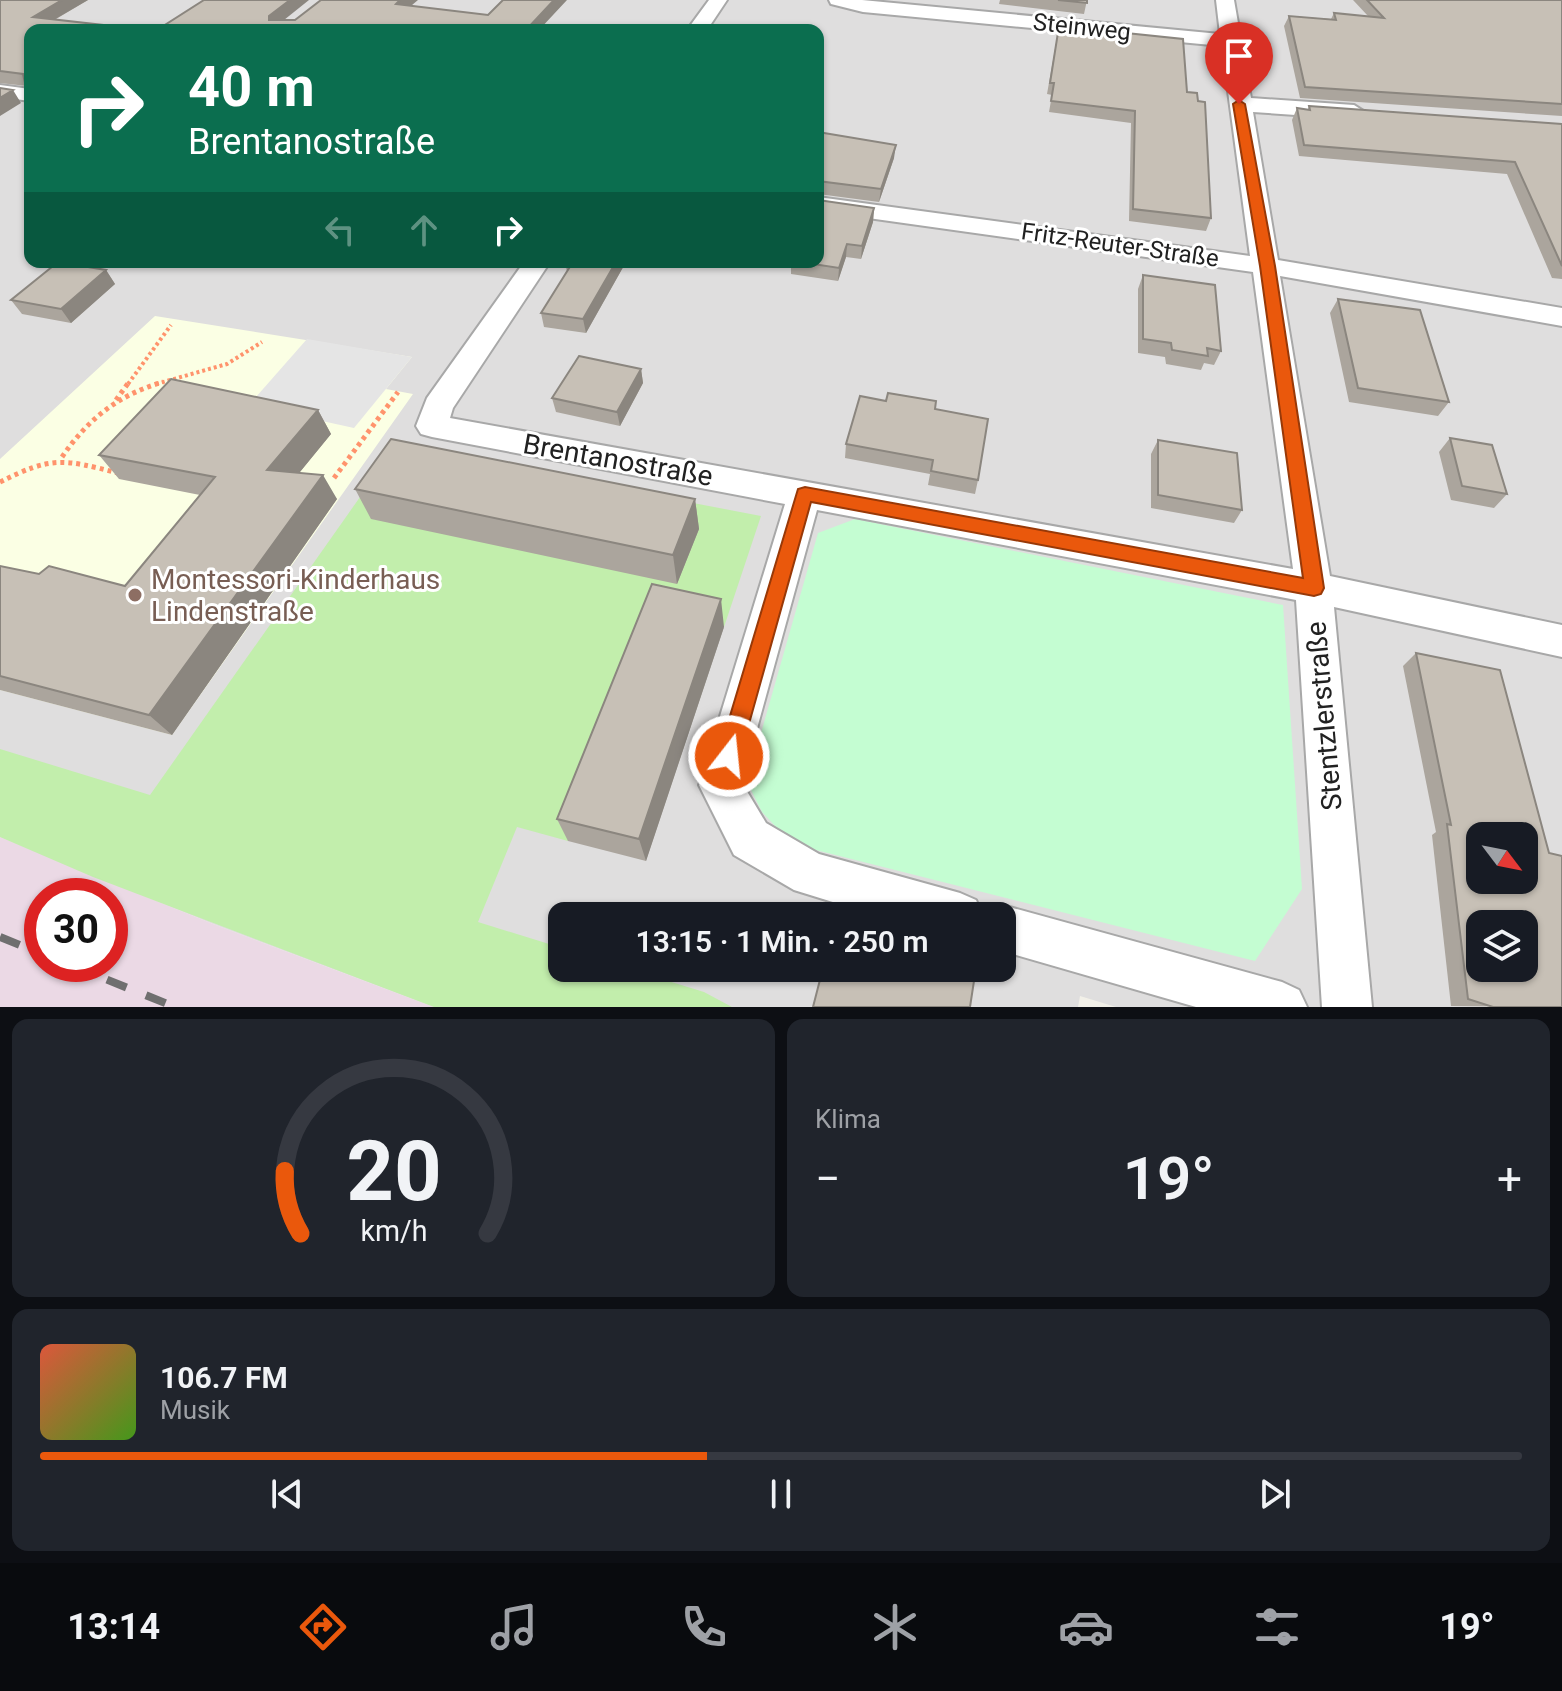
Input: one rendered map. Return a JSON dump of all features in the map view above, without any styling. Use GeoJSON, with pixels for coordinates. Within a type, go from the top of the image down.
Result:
{"type":"FeatureCollection","features":[{"type":"Feature","properties":{"kind":"street"},"geometry":{"type":"LineString","coordinates":[[701,24],[718,0]]}},
{"type":"Feature","properties":{"kind":"street","name":"Steinweg"},"geometry":{"type":"LineString","coordinates":[[838,0],[863,6],[1230,41]]}},
{"type":"Feature","properties":{"kind":"street","name":"Stentzlerstraße"},"geometry":{"type":"LineString","coordinates":[[1225,0],[1314,588],[1347,1007]]}},
{"type":"Feature","properties":{"kind":"street"},"geometry":{"type":"LineString","coordinates":[[0,91],[24,94]]}},
{"type":"Feature","properties":{"kind":"street"},"geometry":{"type":"LineString","coordinates":[[1239,104],[1378,113]]}},
{"type":"Feature","properties":{"kind":"street","name":"Fritz-Reuter-Straße"},"geometry":{"type":"LineString","coordinates":[[824,205],[1267,266],[1562,317]]}},
{"type":"Feature","properties":{"kind":"street","name":"Brentanostraße"},"geometry":{"type":"LineString","coordinates":[[533,268],[438,406],[432,426],[1314,588],[1562,641]]}},
{"type":"Feature","properties":{"kind":"street"},"geometry":{"type":"LineString","coordinates":[[805,494],[720,785],[750,839],[810,874],[910,902]]}},
{"type":"Feature","properties":{"kind":"street"},"geometry":{"type":"LineString","coordinates":[[1016,932],[1282,1007]]}},
{"type":"Feature","properties":{"kind":"path"},"geometry":{"type":"LineString","coordinates":[[62,457],[82,428],[115,401],[171,325]]}},
{"type":"Feature","properties":{"kind":"path"},"geometry":{"type":"LineString","coordinates":[[115,401],[218,370],[245,358],[262,342]]}},
{"type":"Feature","properties":{"kind":"path"},"geometry":{"type":"LineString","coordinates":[[334,478],[398,392]]}},
{"type":"Feature","properties":{"kind":"path"},"geometry":{"type":"LineString","coordinates":[[0,482],[38,462],[62,457],[123,474]]}},
{"type":"Feature","properties":{"kind":"shaded area"},"geometry":{"type":"Polygon","coordinates":[[[0,0],[1562,0],[1562,1007],[1116,1007],[1080,996],[1078,1007],[434,1007],[128,889],[128,878],[100,878],[0,837],[0,0]]]}},
{"type":"Feature","properties":{"kind":"shaded area","name":"Montessori-Kinderhaus Lindenstraße"},"geometry":{"type":"Polygon","coordinates":[[[155,316],[412,357],[386,389],[413,394],[172,735],[0,690],[0,459],[155,316]]]}},
{"type":"Feature","properties":{"kind":"shaded area"},"geometry":{"type":"Polygon","coordinates":[[[307,339],[412,357],[354,428],[249,405],[307,339]]]}},
{"type":"Feature","properties":{"kind":"shaded area"},"geometry":{"type":"Polygon","coordinates":[[[0,837],[100,878],[24,878],[24,982],[128,982],[128,889],[434,1007],[0,1007],[0,837]]]}},
{"type":"Feature","properties":{"kind":"green space"},"geometry":{"type":"Polygon","coordinates":[[[396,446],[761,516],[724,627],[657,613],[568,841],[517,827],[478,922],[548,944],[548,982],[672,982],[704,992],[732,1007],[434,1007],[128,890],[128,878],[96,878],[0,837],[0,749],[150,795],[396,446]]]}},
{"type":"Feature","properties":{"kind":"green space"},"geometry":{"type":"Polygon","coordinates":[[[855,519],[1283,605],[1302,889],[1255,961],[792,844],[762,812],[747,782],[818,533],[855,519]]]}},
{"type":"Feature","properties":{"kind":"building"},"geometry":{"type":"Polygon","coordinates":[[[0,0],[62,0],[33,17],[95,24],[24,24],[24,78],[23,74],[0,71],[0,0]]]}},
{"type":"Feature","properties":{"kind":"building"},"geometry":{"type":"Polygon","coordinates":[[[204,0],[290,0],[269,16],[269,20],[295,20],[321,0],[400,0],[396,4],[488,15],[503,0],[554,0],[532,24],[166,24],[204,0]]]}},
{"type":"Feature","properties":{"kind":"building"},"geometry":{"type":"Polygon","coordinates":[[[1058,0],[1087,0],[1087,3],[1058,0]]]}},
{"type":"Feature","properties":{"kind":"building"},"geometry":{"type":"Polygon","coordinates":[[[1367,0],[1562,0],[1562,104],[1305,87],[1289,16],[1336,20],[1334,13],[1384,18],[1367,0]]]}},
{"type":"Feature","properties":{"kind":"building"},"geometry":{"type":"Polygon","coordinates":[[[1059,26],[1183,39],[1187,92],[1197,93],[1198,101],[1205,102],[1211,218],[1133,209],[1135,111],[1051,101],[1054,83],[1050,83],[1059,26]]]}},
{"type":"Feature","properties":{"kind":"building"},"geometry":{"type":"Polygon","coordinates":[[[0,88],[13,90],[0,98],[0,88]]]}},
{"type":"Feature","properties":{"kind":"building"},"geometry":{"type":"Polygon","coordinates":[[[1309,106],[1562,124],[1562,266],[1515,162],[1304,145],[1297,108],[1310,110],[1309,106]]]}},
{"type":"Feature","properties":{"kind":"building"},"geometry":{"type":"Polygon","coordinates":[[[824,133],[896,145],[881,189],[824,182],[824,133]]]}},
{"type":"Feature","properties":{"kind":"building"},"geometry":{"type":"Polygon","coordinates":[[[824,201],[874,208],[862,246],[847,244],[839,268],[824,266],[824,201]]]}},
{"type":"Feature","properties":{"kind":"building"},"geometry":{"type":"Polygon","coordinates":[[[51,268],[106,270],[61,309],[11,300],[51,268]]]}},
{"type":"Feature","properties":{"kind":"building"},"geometry":{"type":"Polygon","coordinates":[[[569,268],[613,268],[583,319],[541,313],[569,268]]]}},
{"type":"Feature","properties":{"kind":"building"},"geometry":{"type":"Polygon","coordinates":[[[1143,275],[1215,285],[1221,351],[1207,348],[1208,356],[1172,350],[1171,343],[1143,339],[1143,275]]]}},
{"type":"Feature","properties":{"kind":"building"},"geometry":{"type":"Polygon","coordinates":[[[1338,299],[1420,310],[1449,402],[1358,388],[1338,299]]]}},
{"type":"Feature","properties":{"kind":"building"},"geometry":{"type":"Polygon","coordinates":[[[579,356],[641,369],[617,412],[552,398],[579,356]]]}},
{"type":"Feature","properties":{"kind":"building"},"geometry":{"type":"Polygon","coordinates":[[[171,379],[318,410],[267,470],[323,475],[149,715],[0,676],[0,566],[39,574],[49,566],[125,586],[215,477],[99,455],[171,379]]]}},
{"type":"Feature","properties":{"kind":"building"},"geometry":{"type":"Polygon","coordinates":[[[888,393],[936,401],[935,409],[988,419],[978,480],[931,471],[933,460],[846,444],[860,396],[886,401],[888,393]]]}},
{"type":"Feature","properties":{"kind":"building"},"geometry":{"type":"Polygon","coordinates":[[[1450,438],[1492,445],[1507,494],[1462,486],[1450,438]]]}},
{"type":"Feature","properties":{"kind":"building"},"geometry":{"type":"Polygon","coordinates":[[[391,439],[695,499],[673,555],[355,489],[391,439]]]}},
{"type":"Feature","properties":{"kind":"building"},"geometry":{"type":"Polygon","coordinates":[[[1158,440],[1237,453],[1242,510],[1158,495],[1158,440]]]}},
{"type":"Feature","properties":{"kind":"building"},"geometry":{"type":"Polygon","coordinates":[[[652,584],[721,599],[639,839],[557,819],[652,584]]]}},
{"type":"Feature","properties":{"kind":"building"},"geometry":{"type":"Polygon","coordinates":[[[1416,653],[1500,670],[1549,853],[1562,856],[1562,1007],[1493,1007],[1468,999],[1447,824],[1451,825],[1416,653]]]}},
{"type":"Feature","properties":{"kind":"building"},"geometry":{"type":"Polygon","coordinates":[[[819,982],[974,982],[970,1007],[813,1007],[819,982]]]}},
{"type":"Feature","properties":{"kind":"railway"},"geometry":{"type":"LineString","coordinates":[[0,937],[24,947]]}},
{"type":"Feature","properties":{"kind":"railway"},"geometry":{"type":"LineString","coordinates":[[113,982],[175,1007]]}},
{"type":"Feature","properties":{"kind":"place","name":"Montessori-Kinderhaus Lindenstraße"},"geometry":{"type":"Point","coordinates":[135,595]}},
{"type":"Feature","properties":{"kind":"route"},"geometry":{"type":"LineString","coordinates":[[729,756],[805,494],[1314,588],[1267,266],[1239,104]]}}]}
